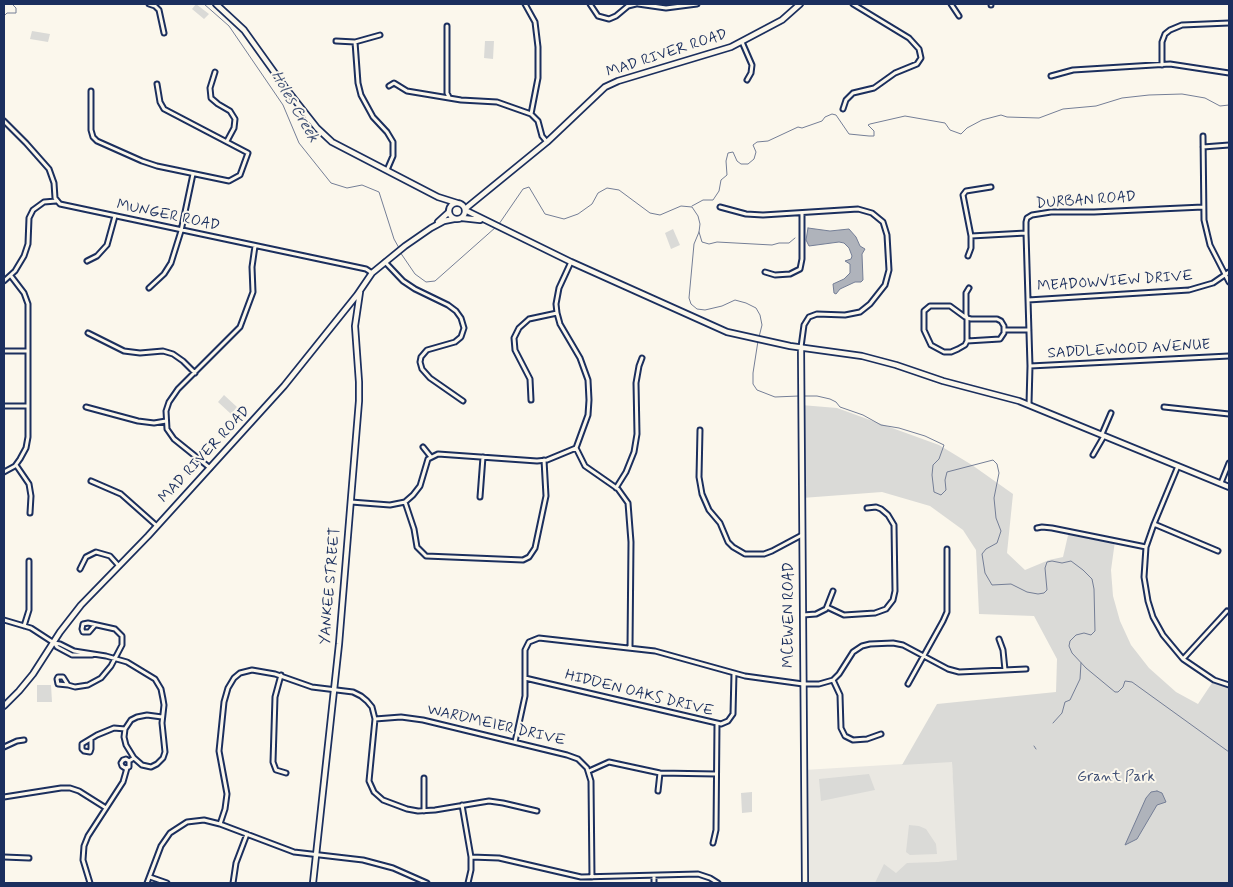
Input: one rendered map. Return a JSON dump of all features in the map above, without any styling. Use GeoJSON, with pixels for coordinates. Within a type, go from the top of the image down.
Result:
{"type":"FeatureCollection","features":[{"type":"Feature","properties":{"kind":"street"},"geometry":{"type":"LineString","coordinates":[[149,4],[159,10],[164,33]]}},
{"type":"Feature","properties":{"kind":"street"},"geometry":{"type":"LineString","coordinates":[[216,4],[244,30],[287,90],[327,138],[346,151],[438,197],[459,204],[465,210],[506,232],[719,329],[767,342],[888,363],[936,379],[1029,404],[1229,487]]}},
{"type":"Feature","properties":{"kind":"street"},"geometry":{"type":"LineString","coordinates":[[525,4],[535,22],[538,47],[538,78],[531,114]]}},
{"type":"Feature","properties":{"kind":"street"},"geometry":{"type":"LineString","coordinates":[[590,4],[598,16],[609,19],[628,6],[636,4],[666,8],[697,4]]}},
{"type":"Feature","properties":{"kind":"street","name":"MAD RIVER ROAD"},"geometry":{"type":"LineString","coordinates":[[465,210],[480,195],[509,174],[547,142],[598,92],[613,83],[719,52],[742,42],[782,20],[800,4]]}},
{"type":"Feature","properties":{"kind":"street"},"geometry":{"type":"LineString","coordinates":[[843,108],[846,100],[853,93],[874,88],[895,73],[917,64],[921,58],[919,49],[909,38],[853,4]]}},
{"type":"Feature","properties":{"kind":"street"},"geometry":{"type":"LineString","coordinates":[[951,4],[959,16]]}},
{"type":"Feature","properties":{"kind":"street"},"geometry":{"type":"LineString","coordinates":[[1162,65],[1162,42],[1165,34],[1170,30],[1182,25],[1229,23]]}},
{"type":"Feature","properties":{"kind":"street"},"geometry":{"type":"LineString","coordinates":[[446,26],[447,93],[450,98]]}},
{"type":"Feature","properties":{"kind":"street"},"geometry":{"type":"LineString","coordinates":[[336,41],[355,42],[380,35]]}},
{"type":"Feature","properties":{"kind":"street"},"geometry":{"type":"LineString","coordinates":[[355,42],[358,83],[361,95],[373,117],[393,142],[393,156],[387,171]]}},
{"type":"Feature","properties":{"kind":"street"},"geometry":{"type":"LineString","coordinates":[[742,42],[752,65],[751,73],[747,80]]}},
{"type":"Feature","properties":{"kind":"street"},"geometry":{"type":"LineString","coordinates":[[1051,76],[1072,70],[1162,65],[1182,65],[1229,74]]}},
{"type":"Feature","properties":{"kind":"street"},"geometry":{"type":"LineString","coordinates":[[216,72],[210,88],[211,98],[230,111],[235,119],[234,128],[227,141]]}},
{"type":"Feature","properties":{"kind":"street"},"geometry":{"type":"LineString","coordinates":[[389,86],[397,83],[404,90],[419,93],[471,101],[495,101],[531,114],[538,121],[542,136],[547,142]]}},
{"type":"Feature","properties":{"kind":"street"},"geometry":{"type":"LineString","coordinates":[[91,91],[91,130],[93,137],[97,141],[149,164],[229,181],[240,175],[248,153],[164,109],[160,102],[157,84]]}},
{"type":"Feature","properties":{"kind":"street"},"geometry":{"type":"LineString","coordinates":[[4,121],[49,169],[53,178],[56,201],[41,203],[33,210],[29,218],[26,250],[22,262],[11,276],[4,281]]}},
{"type":"Feature","properties":{"kind":"street"},"geometry":{"type":"LineString","coordinates":[[1203,136],[1203,207],[1208,238],[1228,273],[1229,282]]}},
{"type":"Feature","properties":{"kind":"street"},"geometry":{"type":"LineString","coordinates":[[1203,147],[1229,145]]}},
{"type":"Feature","properties":{"kind":"street"},"geometry":{"type":"LineString","coordinates":[[149,288],[167,270],[174,257],[193,174]]}},
{"type":"Feature","properties":{"kind":"street"},"geometry":{"type":"LineString","coordinates":[[968,256],[971,248],[971,236],[963,195],[966,192],[991,187]]}},
{"type":"Feature","properties":{"kind":"street","name":"MAD RIVER ROAD"},"geometry":{"type":"LineString","coordinates":[[459,204],[480,195]]}},
{"type":"Feature","properties":{"kind":"street"},"geometry":{"type":"LineString","coordinates":[[438,197],[454,219],[462,218],[485,221]]}},
{"type":"Feature","properties":{"kind":"street","name":"MUNGER ROAD"},"geometry":{"type":"LineString","coordinates":[[56,201],[60,204],[115,216],[366,268],[372,273]]}},
{"type":"Feature","properties":{"kind":"street"},"geometry":{"type":"LineString","coordinates":[[449,210],[453,204],[459,204]]}},
{"type":"Feature","properties":{"kind":"street"},"geometry":{"type":"LineString","coordinates":[[720,207],[752,215],[858,210],[868,211],[883,222],[886,230],[889,270],[885,285],[870,304],[860,312],[845,315],[817,314],[809,317],[804,325],[800,347]]}},
{"type":"Feature","properties":{"kind":"street","name":"DURBAN ROAD"},"geometry":{"type":"LineString","coordinates":[[1026,233],[1026,222],[1029,216],[1051,212],[1203,207]]}},
{"type":"Feature","properties":{"kind":"street","name":"MAD RIVER ROAD"},"geometry":{"type":"LineString","coordinates":[[431,228],[449,210]]}},
{"type":"Feature","properties":{"kind":"street"},"geometry":{"type":"LineString","coordinates":[[462,218],[465,210]]}},
{"type":"Feature","properties":{"kind":"street"},"geometry":{"type":"LineString","coordinates":[[766,272],[775,275],[790,274],[800,269],[802,259],[802,213]]}},
{"type":"Feature","properties":{"kind":"street"},"geometry":{"type":"LineString","coordinates":[[87,261],[97,256],[107,245],[115,216]]}},
{"type":"Feature","properties":{"kind":"street","name":"MAD RIVER ROAD"},"geometry":{"type":"LineString","coordinates":[[4,706],[28,681],[75,612],[157,526],[284,386],[360,291],[372,273],[385,261],[431,228],[446,220],[454,219]]}},
{"type":"Feature","properties":{"kind":"street"},"geometry":{"type":"LineString","coordinates":[[971,236],[1026,233],[1030,366],[1029,404]]}},
{"type":"Feature","properties":{"kind":"street"},"geometry":{"type":"LineString","coordinates":[[210,468],[174,439],[169,432],[166,422],[167,407],[172,397],[240,327],[253,292],[252,267],[256,246]]}},
{"type":"Feature","properties":{"kind":"street"},"geometry":{"type":"LineString","coordinates":[[385,261],[403,281],[448,305],[461,318],[464,328],[461,337],[455,342],[426,350],[420,362],[422,369],[430,378],[463,401]]}},
{"type":"Feature","properties":{"kind":"street"},"geometry":{"type":"LineString","coordinates":[[571,262],[558,293],[557,314],[564,333],[582,363],[588,380],[588,415],[576,448],[585,466],[616,488],[627,500],[630,516],[630,647]]}},
{"type":"Feature","properties":{"kind":"street","name":"MEADOWVIEW DRIVE"},"geometry":{"type":"LineString","coordinates":[[1028,300],[1189,290],[1208,285],[1228,273]]}},
{"type":"Feature","properties":{"kind":"street"},"geometry":{"type":"LineString","coordinates":[[4,472],[16,465],[24,453],[27,442],[27,300],[21,288],[11,276]]}},
{"type":"Feature","properties":{"kind":"street"},"geometry":{"type":"LineString","coordinates":[[967,341],[998,340],[1003,336],[1005,330],[1003,323],[999,320],[967,318],[950,306],[930,306],[924,311],[924,324],[929,342],[940,351],[951,352],[964,346],[967,341],[967,318],[966,293],[969,288]]}},
{"type":"Feature","properties":{"kind":"street","name":"YANKEE STREET"},"geometry":{"type":"LineString","coordinates":[[313,883],[335,690],[351,502],[359,392],[355,326],[360,291]]}},
{"type":"Feature","properties":{"kind":"street"},"geometry":{"type":"LineString","coordinates":[[531,400],[530,379],[514,346],[516,334],[521,325],[529,319],[557,314]]}},
{"type":"Feature","properties":{"kind":"street"},"geometry":{"type":"LineString","coordinates":[[1005,330],[1029,330]]}},
{"type":"Feature","properties":{"kind":"street"},"geometry":{"type":"LineString","coordinates":[[88,333],[124,351],[140,353],[163,351],[173,354],[195,373]]}},
{"type":"Feature","properties":{"kind":"street","name":"MCEWEN ROAD"},"geometry":{"type":"LineString","coordinates":[[800,347],[805,883]]}},
{"type":"Feature","properties":{"kind":"street"},"geometry":{"type":"LineString","coordinates":[[4,351],[28,351]]}},
{"type":"Feature","properties":{"kind":"street","name":"SADDLEWOOD AVENUE"},"geometry":{"type":"LineString","coordinates":[[1030,366],[1229,356]]}},
{"type":"Feature","properties":{"kind":"street"},"geometry":{"type":"LineString","coordinates":[[616,488],[626,472],[634,452],[637,434],[636,382],[638,366],[642,358]]}},
{"type":"Feature","properties":{"kind":"street"},"geometry":{"type":"LineString","coordinates":[[4,406],[28,406]]}},
{"type":"Feature","properties":{"kind":"street"},"geometry":{"type":"LineString","coordinates":[[86,407],[147,423],[166,422]]}},
{"type":"Feature","properties":{"kind":"street"},"geometry":{"type":"LineString","coordinates":[[1164,407],[1229,414]]}},
{"type":"Feature","properties":{"kind":"street"},"geometry":{"type":"LineString","coordinates":[[1093,455],[1111,413]]}},
{"type":"Feature","properties":{"kind":"street"},"geometry":{"type":"LineString","coordinates":[[700,430],[699,477],[702,494],[709,510],[720,523],[728,542],[745,554],[764,554],[802,535]]}},
{"type":"Feature","properties":{"kind":"street"},"geometry":{"type":"LineString","coordinates":[[423,447],[431,457]]}},
{"type":"Feature","properties":{"kind":"street"},"geometry":{"type":"LineString","coordinates":[[351,502],[390,505],[405,502],[420,486],[426,462],[431,457],[441,453],[544,460],[576,448]]}},
{"type":"Feature","properties":{"kind":"street"},"geometry":{"type":"LineString","coordinates":[[480,497],[483,457]]}},
{"type":"Feature","properties":{"kind":"street"},"geometry":{"type":"LineString","coordinates":[[405,502],[414,529],[417,547],[426,556],[480,560],[523,560],[535,548],[546,496],[544,460]]}},
{"type":"Feature","properties":{"kind":"street"},"geometry":{"type":"LineString","coordinates":[[1221,483],[1229,463]]}},
{"type":"Feature","properties":{"kind":"street"},"geometry":{"type":"LineString","coordinates":[[16,465],[28,484],[31,496],[30,513]]}},
{"type":"Feature","properties":{"kind":"street"},"geometry":{"type":"LineString","coordinates":[[1178,466],[1146,547],[1144,577],[1151,610],[1162,635],[1183,659],[1214,680],[1229,685]]}},
{"type":"Feature","properties":{"kind":"street"},"geometry":{"type":"LineString","coordinates":[[92,481],[121,494],[157,526]]}},
{"type":"Feature","properties":{"kind":"street"},"geometry":{"type":"LineString","coordinates":[[827,607],[844,615],[875,614],[886,609],[893,600],[895,592],[894,525],[881,509],[876,507],[867,508]]}},
{"type":"Feature","properties":{"kind":"street"},"geometry":{"type":"LineString","coordinates":[[1154,524],[1218,550]]}},
{"type":"Feature","properties":{"kind":"street"},"geometry":{"type":"LineString","coordinates":[[1037,528],[1052,528],[1146,547]]}},
{"type":"Feature","properties":{"kind":"street"},"geometry":{"type":"LineString","coordinates":[[908,684],[946,612],[947,549]]}},
{"type":"Feature","properties":{"kind":"street"},"geometry":{"type":"LineString","coordinates":[[80,569],[86,556],[96,552],[110,556],[120,566]]}},
{"type":"Feature","properties":{"kind":"street"},"geometry":{"type":"LineString","coordinates":[[24,626],[29,610],[29,561]]}},
{"type":"Feature","properties":{"kind":"street"},"geometry":{"type":"LineString","coordinates":[[803,615],[816,614],[827,607],[833,591]]}},
{"type":"Feature","properties":{"kind":"street"},"geometry":{"type":"LineString","coordinates":[[1183,659],[1227,611]]}},
{"type":"Feature","properties":{"kind":"street"},"geometry":{"type":"LineString","coordinates":[[4,620],[24,626],[54,643],[74,651],[114,658],[142,670],[157,682],[163,693],[162,730],[166,749],[163,758],[157,764],[148,767],[139,763],[134,758],[124,741],[125,729],[137,717],[147,715],[162,717]]}},
{"type":"Feature","properties":{"kind":"street"},"geometry":{"type":"LineString","coordinates":[[68,685],[81,686],[97,681],[108,671],[122,645],[123,638],[121,634],[115,630],[95,625]]}},
{"type":"Feature","properties":{"kind":"street"},"geometry":{"type":"LineString","coordinates":[[515,742],[524,701],[525,650],[527,644],[534,639],[543,638],[630,647],[664,653],[758,679],[803,684],[819,684],[833,680],[840,674],[854,652],[866,645],[899,644],[937,664],[959,672],[1026,669]]}},
{"type":"Feature","properties":{"kind":"street"},"geometry":{"type":"LineString","coordinates":[[999,639],[1003,650],[1005,670]]}},
{"type":"Feature","properties":{"kind":"street"},"geometry":{"type":"LineString","coordinates":[[220,824],[227,794],[219,751],[222,713],[228,688],[237,675],[248,670],[281,675],[306,686],[353,692],[364,698],[372,708],[375,719],[369,774],[372,788],[383,800],[407,809],[424,811],[482,802],[496,802],[537,811]]}},
{"type":"Feature","properties":{"kind":"street","name":"HIDDEN OAKS DRIVE"},"geometry":{"type":"LineString","coordinates":[[525,678],[717,724],[728,722],[734,714],[734,673]]}},
{"type":"Feature","properties":{"kind":"street"},"geometry":{"type":"LineString","coordinates":[[281,675],[276,696],[272,762],[276,770],[286,773]]}},
{"type":"Feature","properties":{"kind":"street"},"geometry":{"type":"LineString","coordinates":[[833,680],[840,695],[841,728],[845,736],[853,740],[867,739],[881,734]]}},
{"type":"Feature","properties":{"kind":"street","name":"WARDMEIER DRIVE"},"geometry":{"type":"LineString","coordinates":[[375,719],[401,717],[422,720],[573,756],[588,771]]}},
{"type":"Feature","properties":{"kind":"street"},"geometry":{"type":"LineString","coordinates":[[713,843],[716,830],[717,724]]}},
{"type":"Feature","properties":{"kind":"street"},"geometry":{"type":"LineString","coordinates":[[91,740],[110,728],[125,729]]}},
{"type":"Feature","properties":{"kind":"street"},"geometry":{"type":"LineString","coordinates":[[4,747],[24,740]]}},
{"type":"Feature","properties":{"kind":"street"},"geometry":{"type":"LineString","coordinates":[[127,768],[123,767],[121,763],[124,759],[129,761],[134,758]]}},
{"type":"Feature","properties":{"kind":"street"},"geometry":{"type":"LineString","coordinates":[[90,883],[83,860],[84,846],[88,836],[123,782],[130,764],[129,761]]}},
{"type":"Feature","properties":{"kind":"street"},"geometry":{"type":"LineString","coordinates":[[592,877],[591,780],[588,771],[610,762],[660,773],[716,774]]}},
{"type":"Feature","properties":{"kind":"street"},"geometry":{"type":"LineString","coordinates":[[658,791],[660,773]]}},
{"type":"Feature","properties":{"kind":"street"},"geometry":{"type":"LineString","coordinates":[[424,778],[424,811]]}},
{"type":"Feature","properties":{"kind":"street"},"geometry":{"type":"LineString","coordinates":[[4,797],[66,788],[79,791],[106,808]]}},
{"type":"Feature","properties":{"kind":"street"},"geometry":{"type":"LineString","coordinates":[[462,805],[471,857],[468,883]]}},
{"type":"Feature","properties":{"kind":"street"},"geometry":{"type":"LineString","coordinates":[[148,883],[161,846],[174,830],[183,824],[199,820],[220,824],[294,852],[352,858],[380,864],[427,883]]}},
{"type":"Feature","properties":{"kind":"street"},"geometry":{"type":"LineString","coordinates":[[233,883],[236,863],[247,834]]}},
{"type":"Feature","properties":{"kind":"street"},"geometry":{"type":"LineString","coordinates":[[4,857],[29,858]]}},
{"type":"Feature","properties":{"kind":"street"},"geometry":{"type":"LineString","coordinates":[[471,857],[499,858],[572,875],[592,877],[698,874],[718,883]]}},
{"type":"Feature","properties":{"kind":"street"},"geometry":{"type":"LineString","coordinates":[[654,876],[654,883]]}},
{"type":"Feature","properties":{"kind":"street"},"geometry":{"type":"LineString","coordinates":[[150,877],[167,883]]}},
{"type":"Feature","properties":{"kind":"shaded area"},"geometry":{"type":"Polygon","coordinates":[[[808,228],[830,231],[849,229],[856,237],[860,246],[865,249],[862,254],[863,280],[840,289],[836,294],[834,293],[833,284],[844,279],[850,273],[850,264],[845,261],[851,259],[852,256],[849,248],[844,243],[839,242],[809,246],[806,240],[808,228]]]}},
{"type":"Feature","properties":{"kind":"shaded area"},"geometry":{"type":"Polygon","coordinates":[[[952,761],[958,860],[939,883],[805,883],[804,770],[952,761]]]}},
{"type":"Feature","properties":{"kind":"shaded area"},"geometry":{"type":"Polygon","coordinates":[[[1157,791],[1162,793],[1166,802],[1157,805],[1137,839],[1125,845],[1146,798],[1151,792],[1157,791]]]}},
{"type":"Feature","properties":{"kind":"green space"},"geometry":{"type":"Polygon","coordinates":[[[196,4],[209,14],[204,19],[192,9],[196,4]]]}},
{"type":"Feature","properties":{"kind":"green space"},"geometry":{"type":"Polygon","coordinates":[[[32,31],[50,34],[48,42],[30,39],[32,31]]]}},
{"type":"Feature","properties":{"kind":"green space"},"geometry":{"type":"Polygon","coordinates":[[[485,41],[494,41],[493,59],[484,58],[485,41]]]}},
{"type":"Feature","properties":{"kind":"green space"},"geometry":{"type":"Polygon","coordinates":[[[673,229],[680,245],[671,249],[665,233],[673,229]]]}},
{"type":"Feature","properties":{"kind":"green space"},"geometry":{"type":"Polygon","coordinates":[[[224,395],[237,407],[231,414],[218,402],[224,395]]]}},
{"type":"Feature","properties":{"kind":"green space","name":"Grant Park"},"geometry":{"type":"Polygon","coordinates":[[[801,405],[837,408],[939,445],[972,465],[1013,494],[1007,553],[1025,570],[1049,560],[1063,557],[1069,531],[1115,541],[1111,570],[1113,596],[1120,621],[1131,645],[1149,668],[1176,692],[1198,704],[1214,680],[1229,685],[1229,883],[875,883],[884,864],[896,873],[907,863],[957,860],[952,762],[902,765],[937,704],[1056,692],[1057,659],[1034,616],[979,614],[976,550],[963,530],[930,506],[882,492],[802,498],[801,405]]]}},
{"type":"Feature","properties":{"kind":"green space"},"geometry":{"type":"Polygon","coordinates":[[[37,685],[51,685],[52,702],[37,702],[37,685]]]}},
{"type":"Feature","properties":{"kind":"green space"},"geometry":{"type":"Polygon","coordinates":[[[869,774],[875,790],[821,801],[819,779],[869,774]]]}},
{"type":"Feature","properties":{"kind":"green space"},"geometry":{"type":"Polygon","coordinates":[[[752,792],[752,812],[742,813],[741,793],[752,792]]]}},
{"type":"Feature","properties":{"kind":"green space"},"geometry":{"type":"Polygon","coordinates":[[[909,825],[926,829],[936,844],[937,854],[910,855],[906,852],[909,825]]]}},
{"type":"Feature","properties":{"kind":"waterway"},"geometry":{"type":"LineString","coordinates":[[4,16],[7,13],[16,13],[16,8],[12,4]]}},
{"type":"Feature","properties":{"kind":"waterway","name":"Holes Creek"},"geometry":{"type":"LineString","coordinates":[[204,4],[229,26],[283,105],[299,143],[331,183],[347,188],[362,185],[379,192],[394,239],[399,248]]}},
{"type":"Feature","properties":{"kind":"waterway"},"geometry":{"type":"LineString","coordinates":[[692,206],[703,200],[713,200],[719,191],[721,180],[727,175],[726,161],[728,153],[733,152],[737,161],[741,164],[748,164],[754,159],[756,152],[753,145],[757,142],[768,141],[798,127],[802,128],[822,121],[825,117],[832,114],[836,115],[849,134],[874,136],[874,131],[868,125],[905,116],[945,123],[950,130],[961,134],[967,128],[982,120],[1001,115],[1007,117],[1039,118],[1063,109],[1096,106],[1122,98],[1149,95],[1182,94],[1205,98],[1220,106],[1229,105]]}},
{"type":"Feature","properties":{"kind":"waterway","name":"Holes Creek"},"geometry":{"type":"LineString","coordinates":[[499,224],[523,189],[529,187],[545,214],[564,219],[578,214],[592,204],[598,193],[607,188],[619,190],[650,213],[660,215],[681,206],[692,207],[698,216],[700,224],[694,244],[689,298],[691,304],[697,309],[705,310],[722,306],[735,300],[746,303],[756,308],[760,315],[762,325],[759,337]]}},
{"type":"Feature","properties":{"kind":"waterway","name":"Holes Creek"},"geometry":{"type":"LineString","coordinates":[[400,252],[415,274],[426,282],[435,281],[496,227]]}},
{"type":"Feature","properties":{"kind":"waterway"},"geometry":{"type":"LineString","coordinates":[[699,232],[702,242],[709,244],[717,242],[772,245],[789,243],[795,238]]}},
{"type":"Feature","properties":{"kind":"waterway"},"geometry":{"type":"LineString","coordinates":[[758,341],[753,373],[753,384],[757,390],[775,397],[799,396]]}},
{"type":"Feature","properties":{"kind":"waterway"},"geometry":{"type":"LineString","coordinates":[[803,396],[817,396],[830,399],[840,407],[863,415],[881,425],[925,436],[944,445],[939,459],[933,465],[932,475],[934,492],[941,495],[946,490],[945,480],[947,472],[993,460],[997,464],[999,473],[994,498],[996,518],[1001,531],[997,543],[986,549],[982,554],[985,573],[992,585],[1011,584],[1027,592],[1044,593],[1047,590],[1045,568],[1047,562],[1062,563],[1071,561],[1092,579],[1095,631],[1091,635],[1084,633],[1076,635],[1070,641],[1069,646],[1072,653],[1086,668],[1115,692],[1118,692],[1123,687],[1125,681],[1132,682],[1229,752]]}},
{"type":"Feature","properties":{"kind":"waterway"},"geometry":{"type":"LineString","coordinates":[[1053,723],[1062,713],[1065,702],[1070,700],[1080,679],[1081,663]]}}]}
